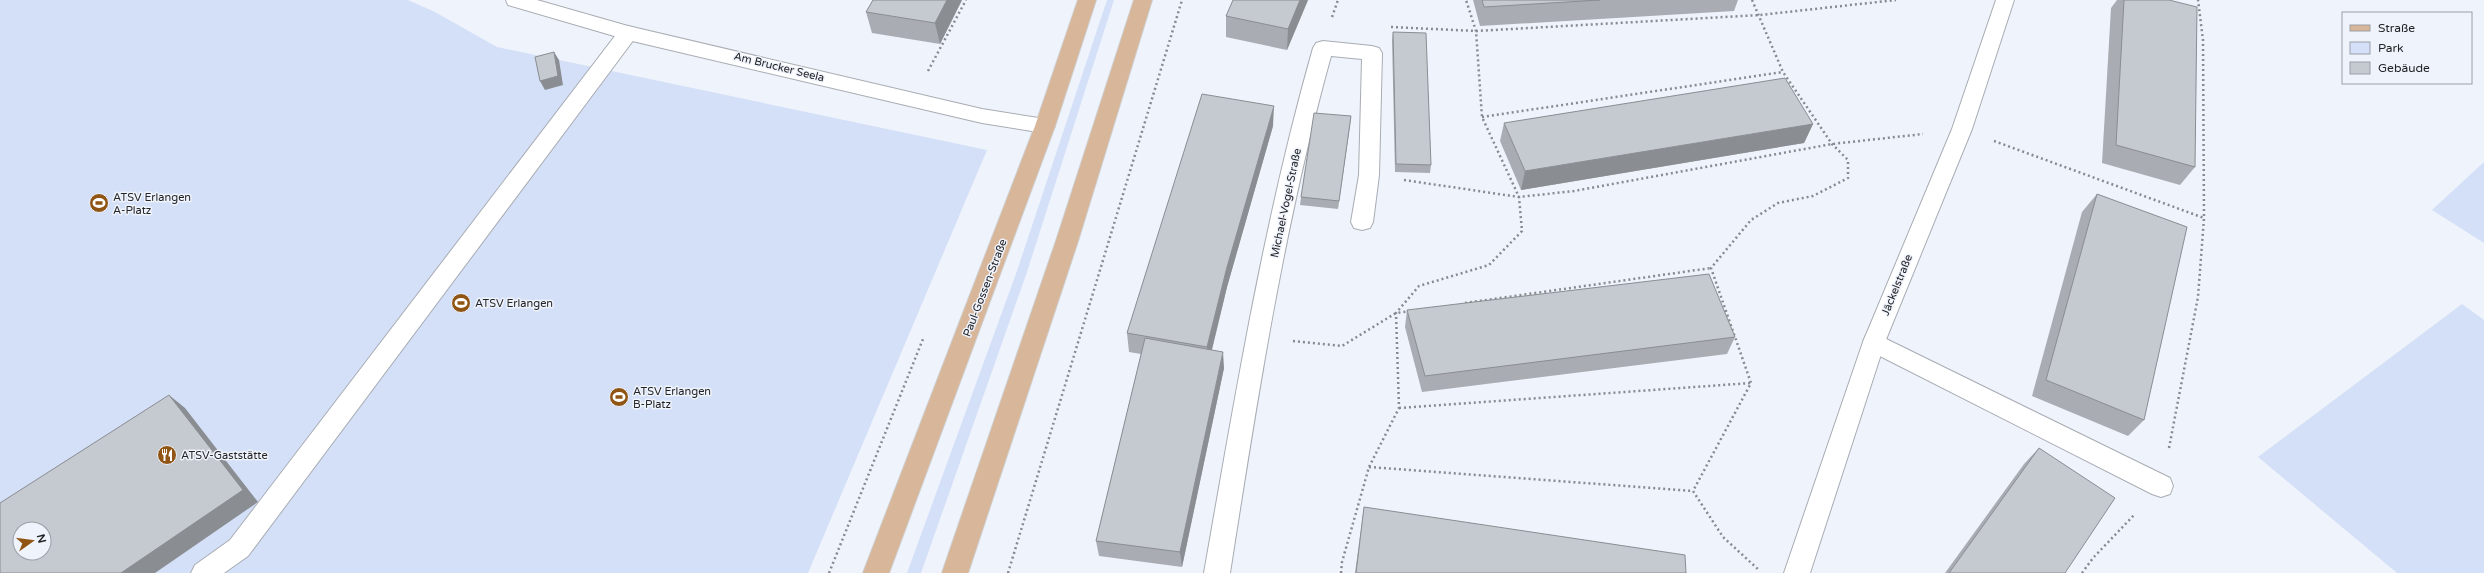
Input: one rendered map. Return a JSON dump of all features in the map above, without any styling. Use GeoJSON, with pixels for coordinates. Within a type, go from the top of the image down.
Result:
{"type":"FeatureCollection","features":[{"type":"Feature","properties":{"kind":"main road","name":"Paul-Gossen-Straße"},"geometry":{"type":"LineString","coordinates":[[876,573],[1045,126],[1087,0]]}},
{"type":"Feature","properties":{"kind":"main road"},"geometry":{"type":"LineString","coordinates":[[954,573],[1055,278],[1143,0]]}},
{"type":"Feature","properties":{"kind":"street","name":"Am Brucker Seela"},"geometry":{"type":"LineString","coordinates":[[514,0],[628,33],[982,116],[1045,126]]}},
{"type":"Feature","properties":{"kind":"street","name":"Jäckelstraße"},"geometry":{"type":"LineString","coordinates":[[1797,573],[1874,342],[1962,129],[2005,0]]}},
{"type":"Feature","properties":{"kind":"street"},"geometry":{"type":"LineString","coordinates":[[204,573],[239,548],[628,33]]}},
{"type":"Feature","properties":{"kind":"street","name":"Michael-Vogel-Straße"},"geometry":{"type":"LineString","coordinates":[[1217,573],[1256,338],[1307,105],[1323,48],[1372,53]]}},
{"type":"Feature","properties":{"kind":"street"},"geometry":{"type":"LineString","coordinates":[[1362,222],[1368,175],[1372,53]]}},
{"type":"Feature","properties":{"kind":"street"},"geometry":{"type":"LineString","coordinates":[[1874,342],[2161,486]]}},
{"type":"Feature","properties":{"kind":"path"},"geometry":{"type":"LineString","coordinates":[[913,100],[966,0]]}},
{"type":"Feature","properties":{"kind":"path"},"geometry":{"type":"LineString","coordinates":[[1008,573],[1182,0]]}},
{"type":"Feature","properties":{"kind":"path"},"geometry":{"type":"LineString","coordinates":[[1256,338],[1342,346],[1396,313],[1419,286],[1489,265],[1522,231],[1519,197],[1482,117],[1476,31],[1466,0]]}},
{"type":"Feature","properties":{"kind":"path"},"geometry":{"type":"LineString","coordinates":[[1461,304],[1712,268],[1750,220],[1778,203],[1813,196],[1848,178],[1848,160],[1832,144],[1783,72],[1760,15],[1752,0]]}},
{"type":"Feature","properties":{"kind":"path"},"geometry":{"type":"LineString","coordinates":[[1372,53],[1384,27],[1476,31],[1760,15],[1896,0]]}},
{"type":"Feature","properties":{"kind":"path"},"geometry":{"type":"LineString","coordinates":[[2082,573],[2092,558],[2161,486],[2198,297],[2204,218],[2203,40],[2198,0]]}},
{"type":"Feature","properties":{"kind":"path"},"geometry":{"type":"LineString","coordinates":[[1482,117],[1783,72]]}},
{"type":"Feature","properties":{"kind":"path"},"geometry":{"type":"LineString","coordinates":[[1368,175],[1519,197],[1574,191],[1832,144],[1962,129],[2204,218]]}},
{"type":"Feature","properties":{"kind":"path"},"geometry":{"type":"LineString","coordinates":[[1693,491],[1751,383],[1712,268]]}},
{"type":"Feature","properties":{"kind":"path"},"geometry":{"type":"LineString","coordinates":[[1396,313],[1416,310]]}},
{"type":"Feature","properties":{"kind":"path"},"geometry":{"type":"LineString","coordinates":[[1341,573],[1342,562],[1369,467],[1400,408],[1396,313]]}},
{"type":"Feature","properties":{"kind":"path"},"geometry":{"type":"LineString","coordinates":[[1400,408],[1751,383]]}},
{"type":"Feature","properties":{"kind":"path"},"geometry":{"type":"LineString","coordinates":[[1369,467],[1693,491]]}},
{"type":"Feature","properties":{"kind":"path"},"geometry":{"type":"LineString","coordinates":[[1693,491],[1724,537],[1762,573]]}},
{"type":"Feature","properties":{"kind":"green space","name":"ATSV Erlangen"},"geometry":{"type":"Polygon","coordinates":[[[0,0],[408,0],[435,12],[497,47],[987,150],[808,573],[0,573],[0,0]]]}},
{"type":"Feature","properties":{"kind":"green space"},"geometry":{"type":"Polygon","coordinates":[[[1107,0],[1114,0],[1027,272],[921,573],[907,573],[1017,271],[1107,0]]]}},
{"type":"Feature","properties":{"kind":"green space"},"geometry":{"type":"Polygon","coordinates":[[[2484,162],[2484,243],[2432,210],[2484,162]]]}},
{"type":"Feature","properties":{"kind":"green space"},"geometry":{"type":"Polygon","coordinates":[[[2462,304],[2484,320],[2484,573],[2397,573],[2258,457],[2462,304]]]}},
{"type":"Feature","properties":{"kind":"building"},"geometry":{"type":"Polygon","coordinates":[[[873,0],[947,0],[935,23],[866,12],[873,0]]]}},
{"type":"Feature","properties":{"kind":"building"},"geometry":{"type":"Polygon","coordinates":[[[1233,0],[1300,0],[1288,29],[1226,16],[1233,0]]]}},
{"type":"Feature","properties":{"kind":"building"},"geometry":{"type":"Polygon","coordinates":[[[1482,0],[1600,0],[1484,7],[1482,0]]]}},
{"type":"Feature","properties":{"kind":"building"},"geometry":{"type":"Polygon","coordinates":[[[2124,0],[2169,0],[2197,7],[2195,167],[2116,145],[2124,0]]]}},
{"type":"Feature","properties":{"kind":"building"},"geometry":{"type":"Polygon","coordinates":[[[1393,32],[1426,33],[1431,165],[1396,164],[1393,32]]]}},
{"type":"Feature","properties":{"kind":"building"},"geometry":{"type":"Polygon","coordinates":[[[554,52],[558,76],[540,81],[535,57],[554,52]]]}},
{"type":"Feature","properties":{"kind":"building"},"geometry":{"type":"Polygon","coordinates":[[[1785,78],[1813,124],[1525,171],[1504,123],[1785,78]]]}},
{"type":"Feature","properties":{"kind":"building"},"geometry":{"type":"Polygon","coordinates":[[[1202,94],[1274,106],[1227,267],[1207,347],[1127,333],[1202,94]]]}},
{"type":"Feature","properties":{"kind":"building"},"geometry":{"type":"Polygon","coordinates":[[[1314,113],[1351,116],[1339,201],[1301,197],[1314,113]]]}},
{"type":"Feature","properties":{"kind":"building"},"geometry":{"type":"Polygon","coordinates":[[[2097,194],[2187,227],[2144,420],[2046,380],[2097,194]]]}},
{"type":"Feature","properties":{"kind":"building"},"geometry":{"type":"Polygon","coordinates":[[[1709,274],[1735,337],[1425,376],[1407,310],[1709,274]]]}},
{"type":"Feature","properties":{"kind":"building"},"geometry":{"type":"Polygon","coordinates":[[[1145,338],[1223,352],[1180,552],[1096,541],[1145,338]]]}},
{"type":"Feature","properties":{"kind":"building","name":"ATSV-Gaststätte"},"geometry":{"type":"Polygon","coordinates":[[[169,395],[243,490],[121,573],[0,573],[0,503],[169,395]]]}},
{"type":"Feature","properties":{"kind":"building"},"geometry":{"type":"Polygon","coordinates":[[[2039,448],[2115,498],[2065,573],[1949,573],[2039,448]]]}},
{"type":"Feature","properties":{"kind":"building"},"geometry":{"type":"Polygon","coordinates":[[[1364,507],[1685,555],[1686,573],[1356,573],[1364,507]]]}},
{"type":"Feature","properties":{"kind":"place","name":"ATSV Erlangen A-Platz"},"geometry":{"type":"Point","coordinates":[99,203]}},
{"type":"Feature","properties":{"kind":"place","name":"ATSV Erlangen"},"geometry":{"type":"Point","coordinates":[461,303]}},
{"type":"Feature","properties":{"kind":"place","name":"ATSV Erlangen B-Platz"},"geometry":{"type":"Point","coordinates":[619,397]}},
{"type":"Feature","properties":{"kind":"place","name":"ATSV-Gaststätte"},"geometry":{"type":"Point","coordinates":[167,455]}}]}
